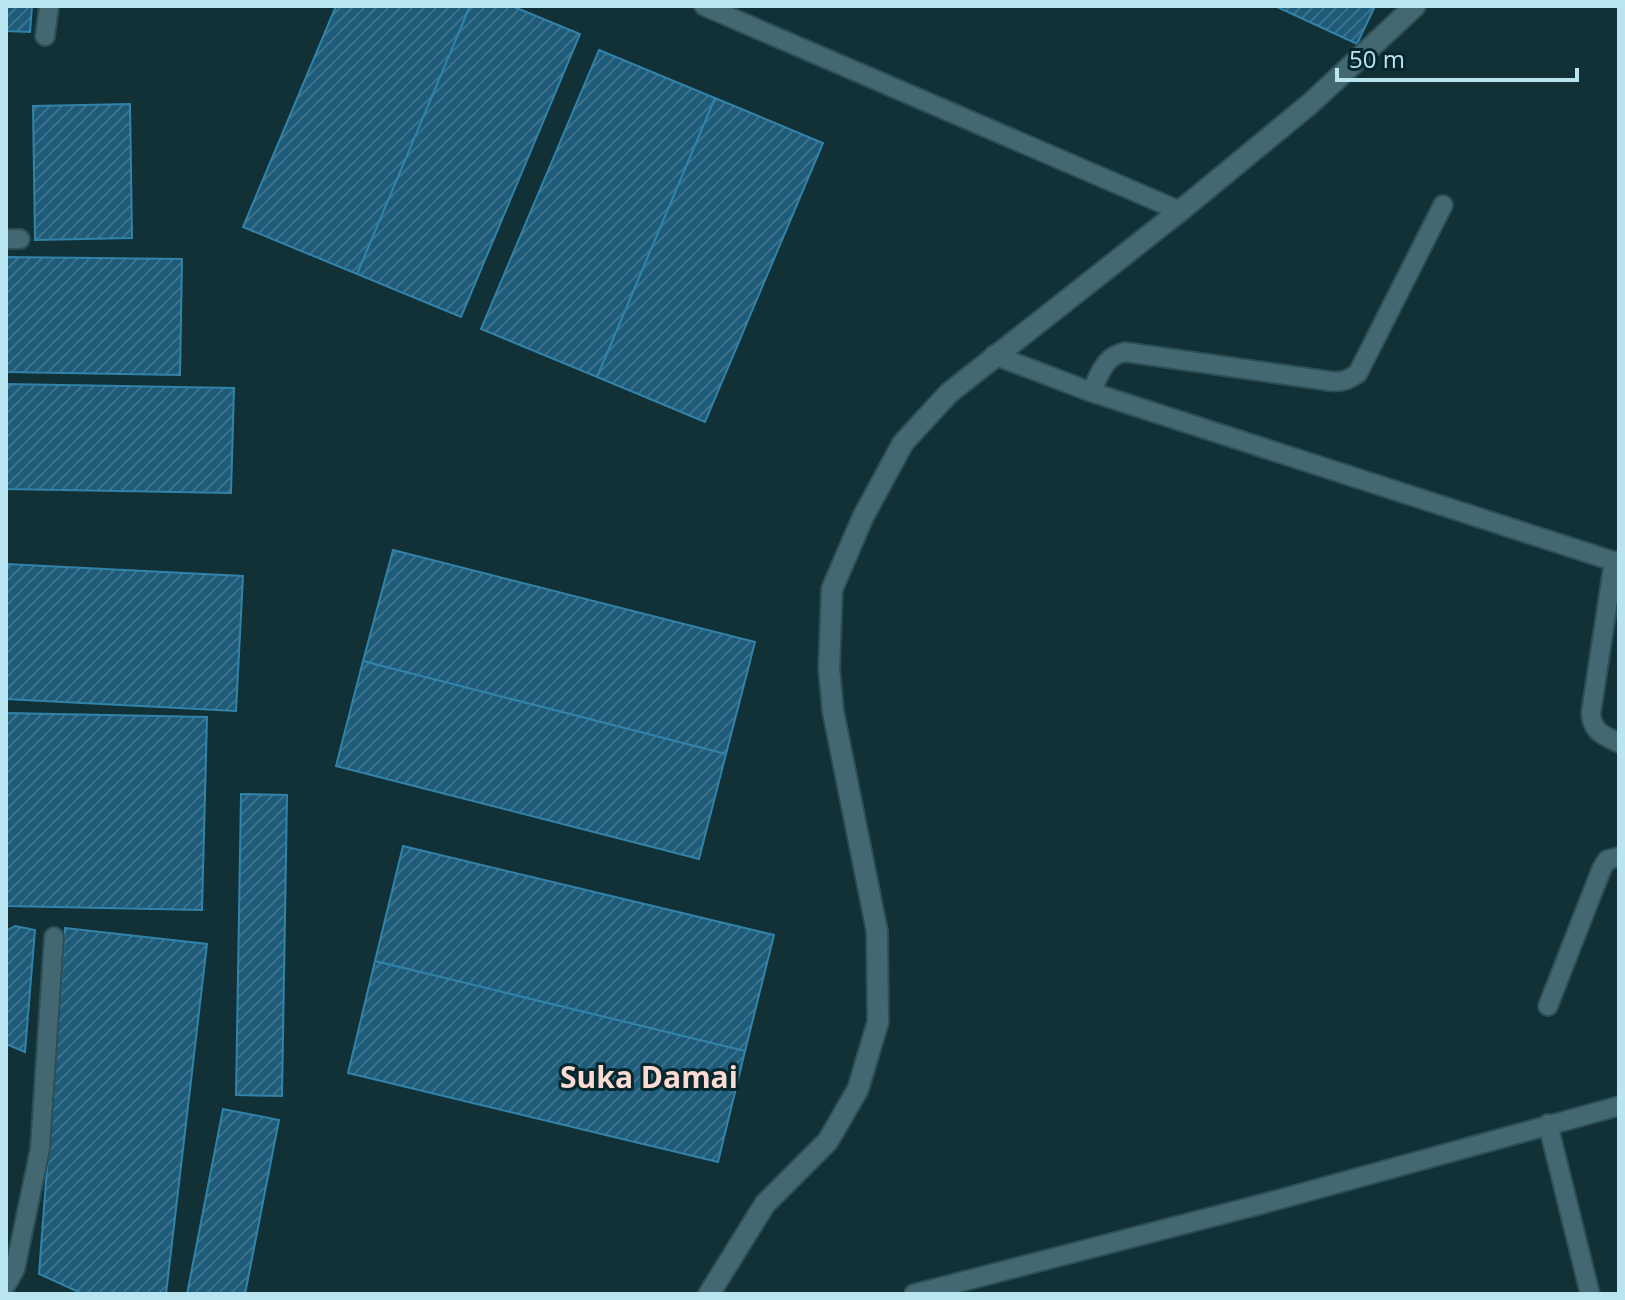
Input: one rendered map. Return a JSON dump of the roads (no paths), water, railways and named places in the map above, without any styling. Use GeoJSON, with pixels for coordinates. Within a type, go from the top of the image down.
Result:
{"type":"FeatureCollection","features":[{"type":"Feature","properties":{"kind":"street"},"geometry":{"type":"LineString","coordinates":[[709,1294],[765,1204],[828,1141],[858,1089],[878,1022],[877,931],[833,711],[829,668],[832,589],[863,517],[903,443],[949,393],[1311,103],[1415,6]]}},
{"type":"Feature","properties":{"kind":"lane"},"geometry":{"type":"LineString","coordinates":[[45,36],[49,6]]}},
{"type":"Feature","properties":{"kind":"lane"},"geometry":{"type":"LineString","coordinates":[[704,6],[1180,211]]}},
{"type":"Feature","properties":{"kind":"lane"},"geometry":{"type":"LineString","coordinates":[[1091,392],[1106,362],[1115,354],[1125,352],[1337,382],[1352,378],[1358,373],[1443,205]]}},
{"type":"Feature","properties":{"kind":"lane"},"geometry":{"type":"LineString","coordinates":[[994,355],[1091,392],[1616,562],[1591,713],[1597,733],[1619,743]]}},
{"type":"Feature","properties":{"kind":"lane"},"geometry":{"type":"LineString","coordinates":[[1548,1006],[1602,868],[1607,860],[1619,857]]}},
{"type":"Feature","properties":{"kind":"lane"},"geometry":{"type":"LineString","coordinates":[[6,1285],[15,1269],[40,1149],[54,937]]}},
{"type":"Feature","properties":{"kind":"lane"},"geometry":{"type":"LineString","coordinates":[[914,1294],[1262,1204],[1619,1106]]}},
{"type":"Feature","properties":{"kind":"lane"},"geometry":{"type":"LineString","coordinates":[[1548,1124],[1590,1294]]}},
{"type":"Feature","properties":{"kind":"district","name":"Suka Damai"},"geometry":{"type":"Point","coordinates":[649,1078]}}]}
